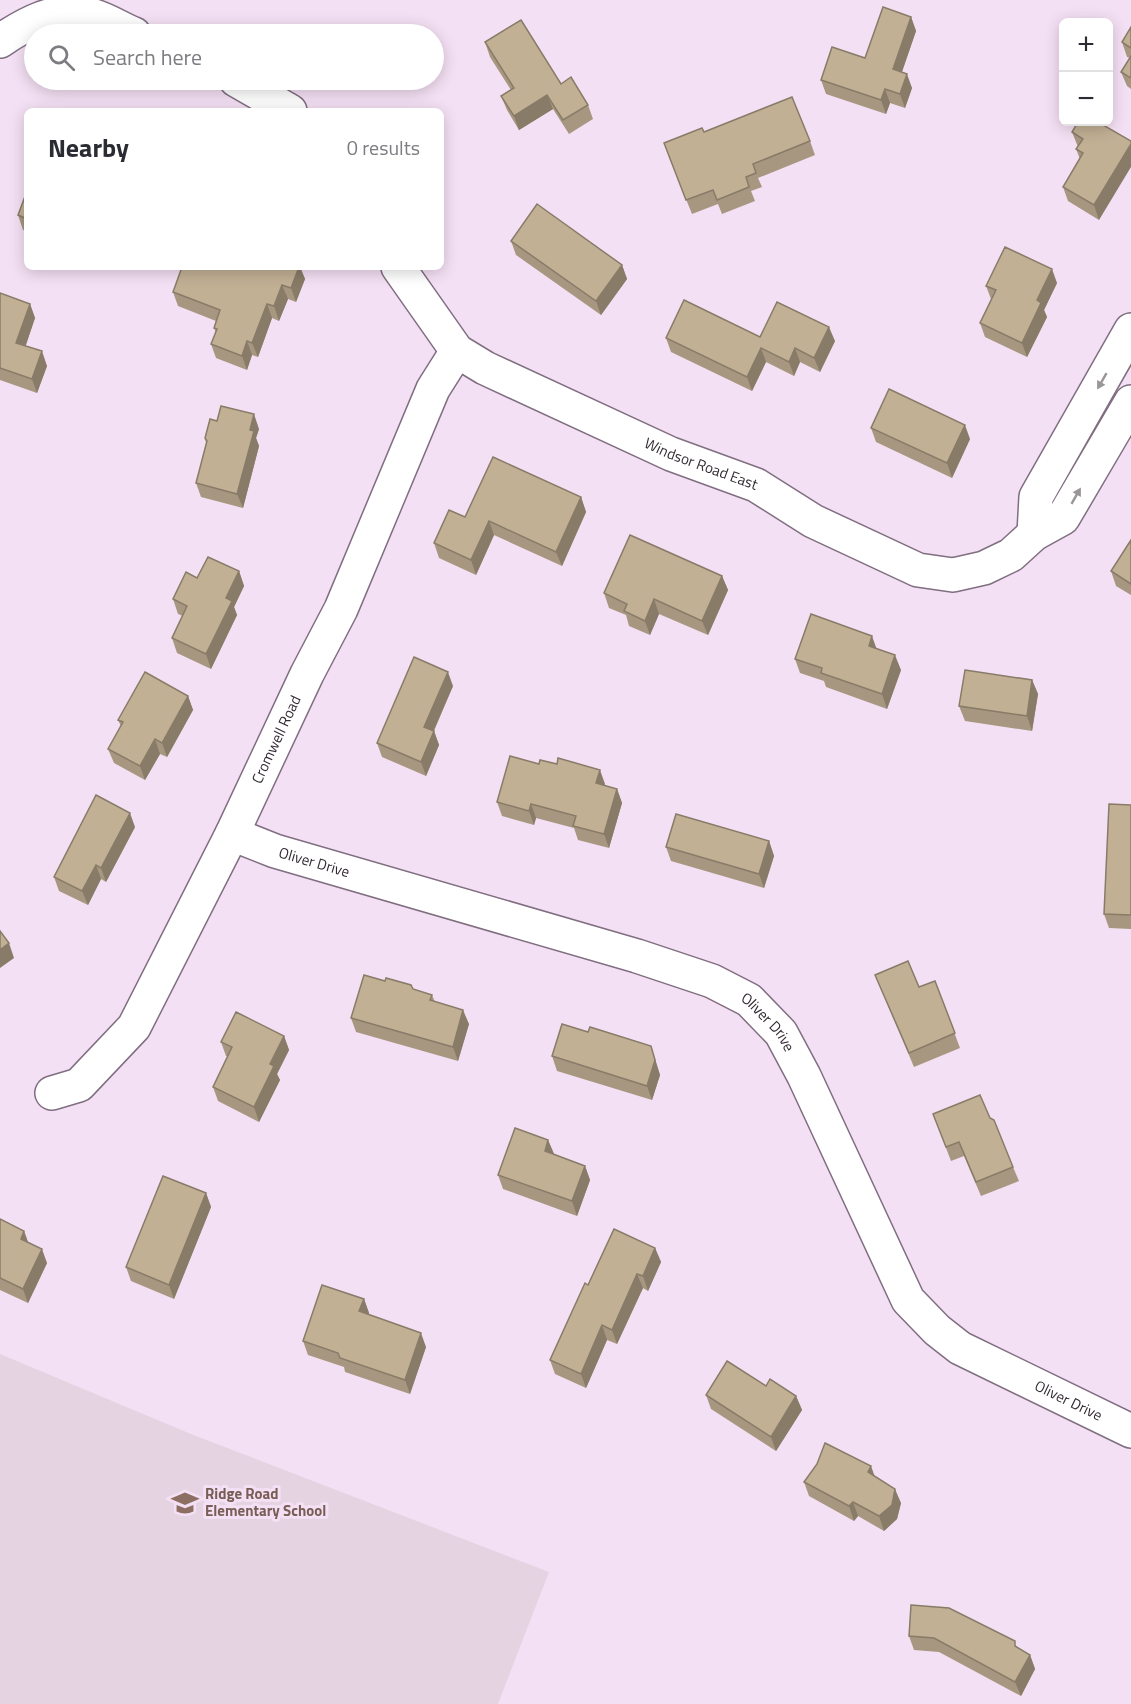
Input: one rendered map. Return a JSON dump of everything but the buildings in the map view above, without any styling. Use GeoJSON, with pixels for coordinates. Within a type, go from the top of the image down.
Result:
{"type":"FeatureCollection","features":[{"type":"Feature","properties":{"kind":"street"},"geometry":{"type":"LineString","coordinates":[[26,24],[44,17],[70,12],[88,14],[111,24]]}},
{"type":"Feature","properties":{"kind":"street"},"geometry":{"type":"LineString","coordinates":[[0,41],[24,25]]}},
{"type":"Feature","properties":{"kind":"street"},"geometry":{"type":"LineString","coordinates":[[253,90],[285,108]]}},
{"type":"Feature","properties":{"kind":"street","name":"Windsor Road East"},"geometry":{"type":"LineString","coordinates":[[400,270],[457,351],[485,368],[661,450],[756,485],[813,521],[918,570],[952,576],[984,568],[1011,555],[1034,534],[1063,518],[1131,402]]}},
{"type":"Feature","properties":{"kind":"street"},"geometry":{"type":"LineString","coordinates":[[1034,534],[1036,497],[1131,330]]}},
{"type":"Feature","properties":{"kind":"street","name":"Cromwell Road"},"geometry":{"type":"LineString","coordinates":[[52,1093],[79,1085],[134,1027],[232,834],[340,609],[433,388],[457,351]]}},
{"type":"Feature","properties":{"kind":"street","name":"Oliver Drive"},"geometry":{"type":"LineString","coordinates":[[232,834],[275,850],[637,956],[712,981],[749,1000],[781,1033],[804,1076],[908,1300],[937,1330],[960,1348],[1131,1431]]}},
{"type":"Feature","properties":{"kind":"shaded area","name":"Ridge Road Elementary School"},"geometry":{"type":"Polygon","coordinates":[[[0,1354],[191,1434],[549,1572],[498,1704],[0,1704],[0,1354]]]}},
{"type":"Feature","properties":{"kind":"place","name":"Ridge Road Elementary School"},"geometry":{"type":"Point","coordinates":[185,1503]}}]}
